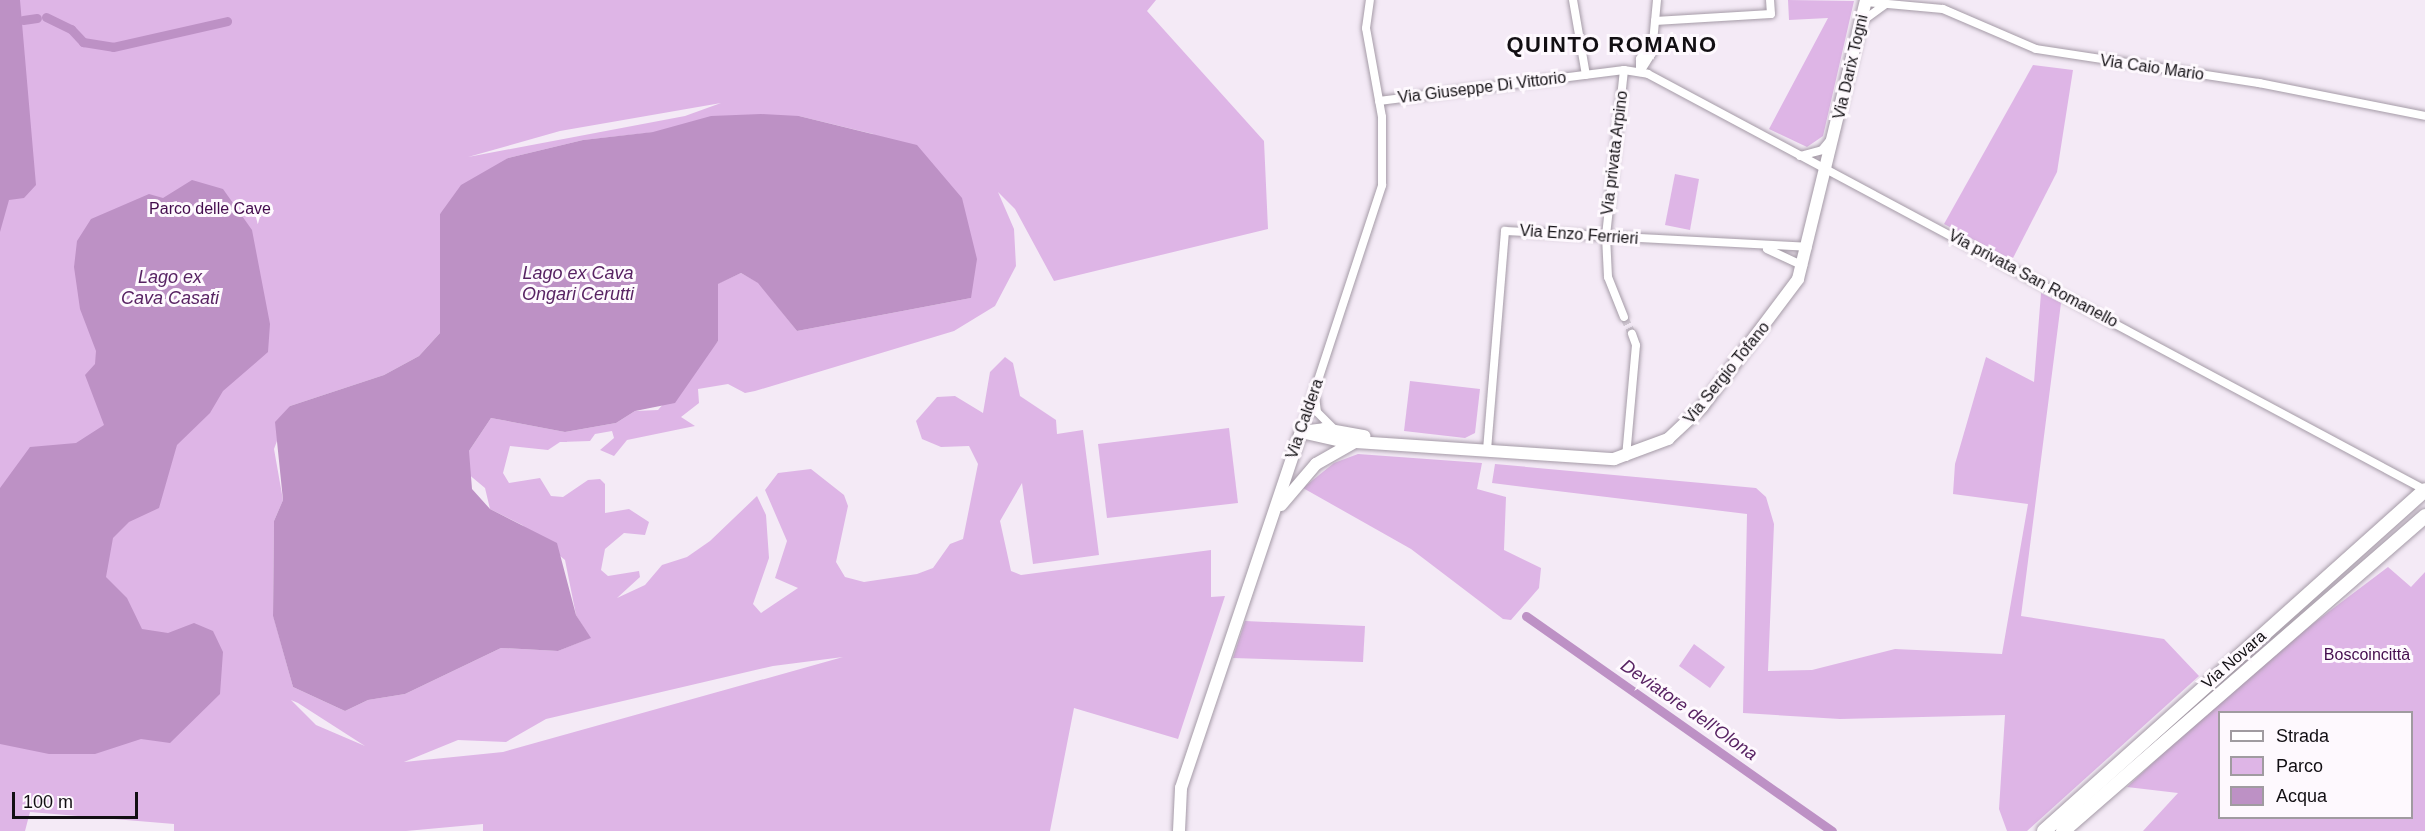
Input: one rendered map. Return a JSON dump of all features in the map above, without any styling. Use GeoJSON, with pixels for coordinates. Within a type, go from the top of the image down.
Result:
{"type":"FeatureCollection","features":[{"type":"Feature","properties":{"kind":"main road","name":"Via Novara"},"geometry":{"type":"LineString","coordinates":[[2044,831],[2425,490]]}},
{"type":"Feature","properties":{"kind":"main road","name":"Via Novara"},"geometry":{"type":"LineString","coordinates":[[2063,831],[2425,516]]}},
{"type":"Feature","properties":{"kind":"street","name":"Via Caldera"},"geometry":{"type":"LineString","coordinates":[[1179,831],[1181,788],[1380,196],[1384,132],[1366,28],[1370,0]]}},
{"type":"Feature","properties":{"kind":"street"},"geometry":{"type":"LineString","coordinates":[[1573,0],[1586,75]]}},
{"type":"Feature","properties":{"kind":"street"},"geometry":{"type":"LineString","coordinates":[[1640,72],[1640,58],[1653,36],[1657,0]]}},
{"type":"Feature","properties":{"kind":"street"},"geometry":{"type":"LineString","coordinates":[[1655,21],[1771,14],[1770,0]]}},
{"type":"Feature","properties":{"kind":"street","name":"Via Caio Mario"},"geometry":{"type":"LineString","coordinates":[[1866,1],[1935,7],[2036,49],[2059,50],[2425,116]]}},
{"type":"Feature","properties":{"kind":"street","name":"Via Darix Togni"},"geometry":{"type":"LineString","coordinates":[[1827,169],[1866,1]]}},
{"type":"Feature","properties":{"kind":"street"},"geometry":{"type":"LineString","coordinates":[[1861,22],[1884,2]]}},
{"type":"Feature","properties":{"kind":"street","name":"Via Giuseppe Di Vittorio"},"geometry":{"type":"LineString","coordinates":[[1379,101],[1624,70],[1640,72]]}},
{"type":"Feature","properties":{"kind":"street","name":"Via privata Arpino"},"geometry":{"type":"LineString","coordinates":[[1624,70],[1606,236],[1608,277],[1624,317]]}},
{"type":"Feature","properties":{"kind":"street","name":"Via privata San Romanello"},"geometry":{"type":"LineString","coordinates":[[1640,72],[1827,169],[2425,490]]}},
{"type":"Feature","properties":{"kind":"street","name":"Via Darix Togni"},"geometry":{"type":"LineString","coordinates":[[1800,156],[1822,150],[1836,133]]}},
{"type":"Feature","properties":{"kind":"street","name":"Via Sergio Tofano"},"geometry":{"type":"LineString","coordinates":[[1301,432],[1312,438],[1626,457],[1651,449],[1686,425],[1786,299],[1803,266],[1827,169]]}},
{"type":"Feature","properties":{"kind":"street","name":"Via Enzo Ferrieri"},"geometry":{"type":"LineString","coordinates":[[1487,450],[1505,231],[1606,236],[1766,249],[1808,247]]}},
{"type":"Feature","properties":{"kind":"street","name":"Via Enzo Ferrieri"},"geometry":{"type":"LineString","coordinates":[[1766,249],[1803,266]]}},
{"type":"Feature","properties":{"kind":"street"},"geometry":{"type":"LineString","coordinates":[[1626,457],[1636,345],[1632,334]]}},
{"type":"Feature","properties":{"kind":"street"},"geometry":{"type":"LineString","coordinates":[[1315,390],[1317,412],[1334,430]]}},
{"type":"Feature","properties":{"kind":"street","name":"Via Sergio Tofano"},"geometry":{"type":"LineString","coordinates":[[1301,432],[1334,430],[1386,442]]}},
{"type":"Feature","properties":{"kind":"street"},"geometry":{"type":"LineString","coordinates":[[1270,521],[1308,472],[1357,441]]}},
{"type":"Feature","properties":{"kind":"green space","name":"Parco delle Cave"},"geometry":{"type":"Polygon","coordinates":[[[0,0],[1156,0],[1147,11],[1264,141],[1268,229],[1054,281],[1015,209],[998,192],[1014,229],[1016,266],[995,306],[954,331],[755,391],[745,393],[728,384],[698,389],[699,403],[681,417],[695,426],[627,440],[614,456],[600,450],[614,438],[612,431],[595,434],[590,441],[560,442],[548,450],[510,446],[503,473],[509,483],[540,478],[551,496],[563,497],[588,480],[600,479],[605,484],[605,513],[629,509],[649,522],[645,535],[624,533],[605,549],[601,570],[608,576],[639,571],[640,577],[617,598],[645,585],[662,565],[687,557],[710,541],[757,496],[766,515],[769,558],[753,604],[761,613],[798,588],[775,578],[787,541],[765,490],[778,473],[811,469],[844,495],[848,506],[836,562],[845,577],[864,582],[917,574],[933,568],[950,544],[963,539],[978,464],[969,446],[941,447],[922,439],[916,421],[937,397],[955,396],[983,413],[990,372],[1005,357],[1013,363],[1020,396],[1056,420],[1057,434],[1083,430],[1099,555],[1033,564],[1022,483],[1000,521],[1011,571],[1021,575],[1211,550],[1211,597],[1225,596],[1178,739],[1074,708],[1050,831],[483,831],[483,824],[406,831],[174,831],[174,824],[30,812],[25,831],[0,831],[0,0]],[[721,103],[560,131],[468,157],[685,116],[721,103]],[[799,116],[583,140],[508,158],[440,214],[440,333],[419,356],[384,375],[290,406],[274,449],[283,500],[274,521],[273,615],[293,687],[345,711],[368,700],[405,694],[501,648],[558,651],[590,638],[576,615],[565,560],[522,525],[490,509],[485,488],[467,473],[469,451],[491,418],[565,432],[616,423],[635,411],[658,410],[718,341],[717,284],[741,273],[759,283],[797,331],[971,298],[873,134],[799,116]],[[843,657],[773,666],[546,719],[506,742],[458,740],[404,762],[503,752],[843,657]],[[291,700],[316,725],[365,746],[291,700]]]}},
{"type":"Feature","properties":{"kind":"green space"},"geometry":{"type":"Polygon","coordinates":[[[1788,0],[1854,1],[1823,136],[1807,147],[1769,129],[1828,18],[1789,20],[1788,0]]]}},
{"type":"Feature","properties":{"kind":"green space"},"geometry":{"type":"Polygon","coordinates":[[[2033,65],[2073,70],[2057,172],[2012,260],[1944,224],[2033,65]]]}},
{"type":"Feature","properties":{"kind":"green space"},"geometry":{"type":"Polygon","coordinates":[[[1675,174],[1699,179],[1690,230],[1665,225],[1675,174]]]}},
{"type":"Feature","properties":{"kind":"green space"},"geometry":{"type":"Polygon","coordinates":[[[2041,293],[2061,303],[2021,616],[2164,639],[2199,676],[2027,831],[2007,831],[1999,809],[2005,715],[1840,719],[1743,713],[1747,514],[1492,483],[1495,464],[1756,488],[1766,497],[1774,524],[1768,671],[1812,670],[1895,649],[2002,654],[2028,504],[1953,494],[1955,464],[1986,357],[2034,382],[2041,293]]]}},
{"type":"Feature","properties":{"kind":"green space"},"geometry":{"type":"Polygon","coordinates":[[[1410,381],[1480,389],[1475,433],[1465,438],[1404,431],[1410,381]]]}},
{"type":"Feature","properties":{"kind":"green space"},"geometry":{"type":"Polygon","coordinates":[[[1229,428],[1238,503],[1107,518],[1098,444],[1229,428]]]}},
{"type":"Feature","properties":{"kind":"green space"},"geometry":{"type":"Polygon","coordinates":[[[1358,454],[1482,463],[1477,489],[1506,497],[1504,550],[1541,568],[1539,588],[1511,620],[1503,619],[1411,549],[1303,488],[1334,463],[1358,454]]]}},
{"type":"Feature","properties":{"kind":"green space","name":"Boscoincittà"},"geometry":{"type":"Polygon","coordinates":[[[2388,567],[2411,587],[2425,572],[2425,831],[2143,831],[2178,793],[2127,787],[2254,668],[2388,567]]]}},
{"type":"Feature","properties":{"kind":"green space"},"geometry":{"type":"Polygon","coordinates":[[[1245,621],[1365,626],[1363,662],[1233,658],[1245,621]]]}},
{"type":"Feature","properties":{"kind":"green space"},"geometry":{"type":"Polygon","coordinates":[[[1694,644],[1725,667],[1710,688],[1679,666],[1694,644]]]}},
{"type":"Feature","properties":{"kind":"water"},"geometry":{"type":"Polygon","coordinates":[[[0,0],[20,0],[36,185],[24,198],[9,200],[0,232],[0,0]]]}},
{"type":"Feature","properties":{"kind":"water","name":"Lago ex Cava Ongari Cerutti"},"geometry":{"type":"Polygon","coordinates":[[[761,114],[799,116],[917,145],[962,198],[977,259],[971,298],[797,331],[758,283],[741,273],[718,284],[718,341],[675,403],[635,411],[616,423],[565,432],[491,418],[469,451],[472,489],[490,509],[557,543],[576,615],[591,638],[558,651],[501,648],[405,694],[368,700],[345,711],[293,687],[273,616],[274,521],[283,500],[275,422],[290,406],[384,375],[419,356],[440,333],[440,214],[461,185],[508,158],[583,140],[653,132],[711,116],[761,114]]]}},
{"type":"Feature","properties":{"kind":"water","name":"Lago ex Cava Casati"},"geometry":{"type":"Polygon","coordinates":[[[192,180],[223,189],[252,230],[270,324],[268,352],[223,391],[210,413],[177,445],[159,508],[129,522],[113,538],[106,577],[127,598],[142,629],[168,633],[194,623],[213,631],[223,652],[220,694],[170,743],[141,739],[95,754],[49,754],[0,744],[0,488],[30,447],[76,443],[104,425],[85,375],[95,364],[96,351],[80,309],[74,267],[77,241],[91,219],[149,194],[163,198],[192,180]]]}},
{"type":"Feature","properties":{"kind":"waterway"},"geometry":{"type":"LineString","coordinates":[[46,17],[71,29],[83,42],[113,47],[227,21]]}},
{"type":"Feature","properties":{"kind":"waterway"},"geometry":{"type":"LineString","coordinates":[[23,20],[37,18]]}},
{"type":"Feature","properties":{"kind":"waterway","name":"Deviatore dell'Olona"},"geometry":{"type":"LineString","coordinates":[[1526,616],[1832,831]]}},
{"type":"Feature","properties":{"kind":"tunnel"},"geometry":{"type":"LineString","coordinates":[[1624,317],[1632,334]]}},
{"type":"Feature","properties":{"kind":"district","name":"QUINTO ROMANO"},"geometry":{"type":"Point","coordinates":[1612,45]}}]}
